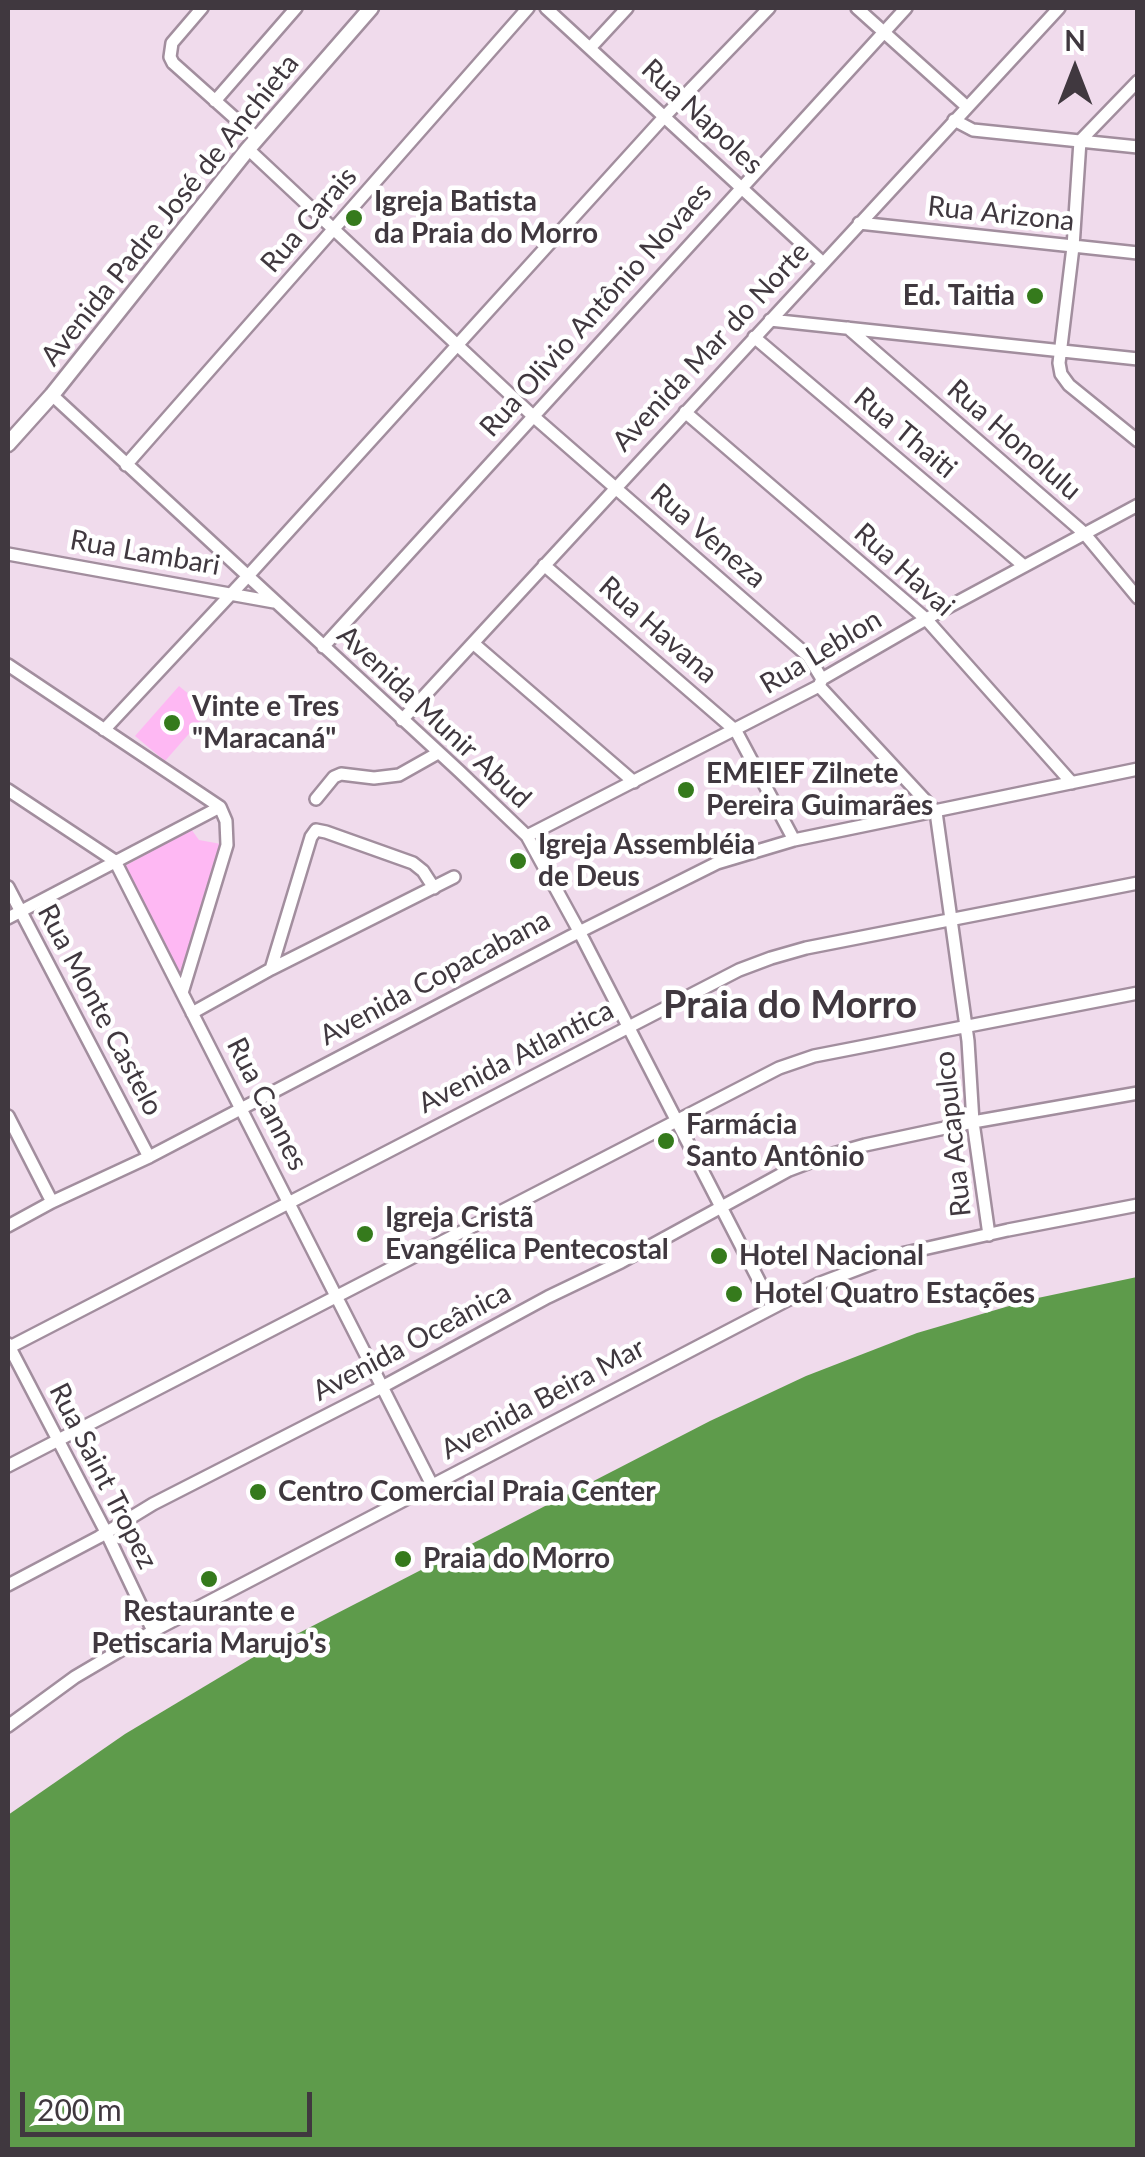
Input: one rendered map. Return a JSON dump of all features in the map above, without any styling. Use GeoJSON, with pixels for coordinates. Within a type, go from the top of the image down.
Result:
{"type":"FeatureCollection","features":[{"type":"Feature","properties":{"kind":"main road","name":"Avenida Padre José de Anchieta"},"geometry":{"type":"LineString","coordinates":[[8,444],[52,396],[253,143],[371,8]]}},
{"type":"Feature","properties":{"kind":"street","name":"Rua Veneza"},"geometry":{"type":"LineString","coordinates":[[202,8],[172,43],[173,63],[215,100],[334,229],[458,346],[808,656],[821,683],[936,812]]}},
{"type":"Feature","properties":{"kind":"street"},"geometry":{"type":"LineString","coordinates":[[215,100],[296,8]]}},
{"type":"Feature","properties":{"kind":"street","name":"Rua Carais"},"geometry":{"type":"LineString","coordinates":[[126,465],[528,8]]}},
{"type":"Feature","properties":{"kind":"street","name":"Rua Napoles"},"geometry":{"type":"LineString","coordinates":[[546,8],[823,262]]}},
{"type":"Feature","properties":{"kind":"street"},"geometry":{"type":"LineString","coordinates":[[590,48],[627,8]]}},
{"type":"Feature","properties":{"kind":"street"},"geometry":{"type":"LineString","coordinates":[[104,730],[665,116],[769,8]]}},
{"type":"Feature","properties":{"kind":"street"},"geometry":{"type":"LineString","coordinates":[[857,8],[966,106]]}},
{"type":"Feature","properties":{"kind":"street","name":"Rua Olivio Antônio Novaes"},"geometry":{"type":"LineString","coordinates":[[322,647],[906,8]]}},
{"type":"Feature","properties":{"kind":"street","name":"Avenida Mar do Norte"},"geometry":{"type":"LineString","coordinates":[[402,720],[1059,8]]}},
{"type":"Feature","properties":{"kind":"street"},"geometry":{"type":"LineString","coordinates":[[1138,82],[1080,141],[1073,247],[1058,363],[1069,385],[1138,441]]}},
{"type":"Feature","properties":{"kind":"street"},"geometry":{"type":"LineString","coordinates":[[954,120],[973,130],[1138,147]]}},
{"type":"Feature","properties":{"kind":"street","name":"Rua Arizona"},"geometry":{"type":"LineString","coordinates":[[859,223],[1138,254]]}},
{"type":"Feature","properties":{"kind":"street"},"geometry":{"type":"LineString","coordinates":[[770,320],[1138,358]]}},
{"type":"Feature","properties":{"kind":"street","name":"Rua Honolulu"},"geometry":{"type":"LineString","coordinates":[[848,328],[1084,533],[1138,598]]}},
{"type":"Feature","properties":{"kind":"street","name":"Rua Thaiti"},"geometry":{"type":"LineString","coordinates":[[754,338],[1024,566]]}},
{"type":"Feature","properties":{"kind":"street","name":"Avenida Munir Abud"},"geometry":{"type":"LineString","coordinates":[[52,396],[526,836],[772,1306]]}},
{"type":"Feature","properties":{"kind":"street","name":"Rua Havai"},"geometry":{"type":"LineString","coordinates":[[685,412],[926,618],[1072,782]]}},
{"type":"Feature","properties":{"kind":"street","name":"Rua Leblon"},"geometry":{"type":"LineString","coordinates":[[526,836],[736,731],[926,618],[1138,505]]}},
{"type":"Feature","properties":{"kind":"street","name":"Rua Lambari"},"geometry":{"type":"LineString","coordinates":[[8,554],[274,602]]}},
{"type":"Feature","properties":{"kind":"street","name":"Rua Havana"},"geometry":{"type":"LineString","coordinates":[[544,565],[736,731],[794,840]]}},
{"type":"Feature","properties":{"kind":"street"},"geometry":{"type":"LineString","coordinates":[[472,644],[634,782]]}},
{"type":"Feature","properties":{"kind":"street"},"geometry":{"type":"LineString","coordinates":[[8,665],[220,806],[226,821],[227,845],[182,993]]}},
{"type":"Feature","properties":{"kind":"street"},"geometry":{"type":"LineString","coordinates":[[316,799],[334,776],[399,775],[438,753]]}},
{"type":"Feature","properties":{"kind":"street","name":"Avenida Copacabana"},"geometry":{"type":"LineString","coordinates":[[8,1226],[717,863],[794,840],[1138,768]]}},
{"type":"Feature","properties":{"kind":"street","name":"Rua Cannes"},"geometry":{"type":"LineString","coordinates":[[8,790],[115,862],[432,1485]]}},
{"type":"Feature","properties":{"kind":"street"},"geometry":{"type":"LineString","coordinates":[[8,918],[220,806]]}},
{"type":"Feature","properties":{"kind":"street"},"geometry":{"type":"LineString","coordinates":[[936,812],[966,1028]]}},
{"type":"Feature","properties":{"kind":"street"},"geometry":{"type":"LineString","coordinates":[[271,969],[316,830],[413,864],[434,888]]}},
{"type":"Feature","properties":{"kind":"street"},"geometry":{"type":"LineString","coordinates":[[192,1013],[454,878]]}},
{"type":"Feature","properties":{"kind":"street","name":"Avenida Atlantica"},"geometry":{"type":"LineString","coordinates":[[8,1346],[738,970],[772,958],[951,919],[1138,883]]}},
{"type":"Feature","properties":{"kind":"street","name":"Rua Monte Castelo"},"geometry":{"type":"LineString","coordinates":[[8,886],[149,1157]]}},
{"type":"Feature","properties":{"kind":"street"},"geometry":{"type":"LineString","coordinates":[[8,1466],[778,1068],[814,1056],[1138,994]]}},
{"type":"Feature","properties":{"kind":"street","name":"Rua Acapulco"},"geometry":{"type":"LineString","coordinates":[[966,1028],[989,1235]]}},
{"type":"Feature","properties":{"kind":"street","name":"Avenida Oceânica"},"geometry":{"type":"LineString","coordinates":[[8,1585],[153,1504],[621,1262],[779,1175],[826,1156],[974,1122],[1138,1093]]}},
{"type":"Feature","properties":{"kind":"street"},"geometry":{"type":"LineString","coordinates":[[8,1116],[52,1202]]}},
{"type":"Feature","properties":{"kind":"street","name":"Avenida Beira Mar"},"geometry":{"type":"LineString","coordinates":[[8,1726],[75,1677],[153,1631],[818,1284],[906,1252],[1138,1205]]}},
{"type":"Feature","properties":{"kind":"street","name":"Rua Saint Tropez"},"geometry":{"type":"LineString","coordinates":[[8,1346],[106,1532],[153,1631]]}},
{"type":"Feature","properties":{"kind":"shaded area","name":"Vinte e Tres \"Maracaná\""},"geometry":{"type":"Polygon","coordinates":[[[179,686],[209,711],[165,761],[135,736],[179,686]]]}},
{"type":"Feature","properties":{"kind":"shaded area"},"geometry":{"type":"Polygon","coordinates":[[[191,829],[199,840],[221,844],[182,978],[123,867],[191,829]]]}},
{"type":"Feature","properties":{"kind":"shaded area"},"geometry":{"type":"Polygon","coordinates":[[[1137,1277],[1137,2149],[8,2149],[8,1815],[125,1734],[262,1652],[710,1421],[806,1376],[917,1333],[1033,1299],[1137,1277]]]}},
{"type":"Feature","properties":{"kind":"place","name":"Igreja Batista da Praia do Morro"},"geometry":{"type":"Point","coordinates":[354,218]}},
{"type":"Feature","properties":{"kind":"place","name":"Ed. Taitia"},"geometry":{"type":"Point","coordinates":[1035,296]}},
{"type":"Feature","properties":{"kind":"place","name":"Vinte e Tres \"Maracaná\""},"geometry":{"type":"Point","coordinates":[172,723]}},
{"type":"Feature","properties":{"kind":"place","name":"EMEIEF Zilnete Pereira Guimarães"},"geometry":{"type":"Point","coordinates":[686,790]}},
{"type":"Feature","properties":{"kind":"place","name":"Igreja Assembléia de Deus"},"geometry":{"type":"Point","coordinates":[518,861]}},
{"type":"Feature","properties":{"kind":"place","name":"Farmácia Santo Antônio"},"geometry":{"type":"Point","coordinates":[666,1141]}},
{"type":"Feature","properties":{"kind":"place","name":"Igreja Cristã Evangélica Pentecostal"},"geometry":{"type":"Point","coordinates":[365,1234]}},
{"type":"Feature","properties":{"kind":"place","name":"Hotel Nacional"},"geometry":{"type":"Point","coordinates":[719,1256]}},
{"type":"Feature","properties":{"kind":"place","name":"Hotel Quatro Estações"},"geometry":{"type":"Point","coordinates":[734,1294]}},
{"type":"Feature","properties":{"kind":"place","name":"Centro Comercial Praia Center"},"geometry":{"type":"Point","coordinates":[258,1492]}},
{"type":"Feature","properties":{"kind":"place","name":"Praia do Morro"},"geometry":{"type":"Point","coordinates":[403,1559]}},
{"type":"Feature","properties":{"kind":"place","name":"Restaurante e Petiscaria Marujo's"},"geometry":{"type":"Point","coordinates":[209,1579]}},
{"type":"Feature","properties":{"kind":"district","name":"Praia do Morro"},"geometry":{"type":"Point","coordinates":[790,1006]}}]}
